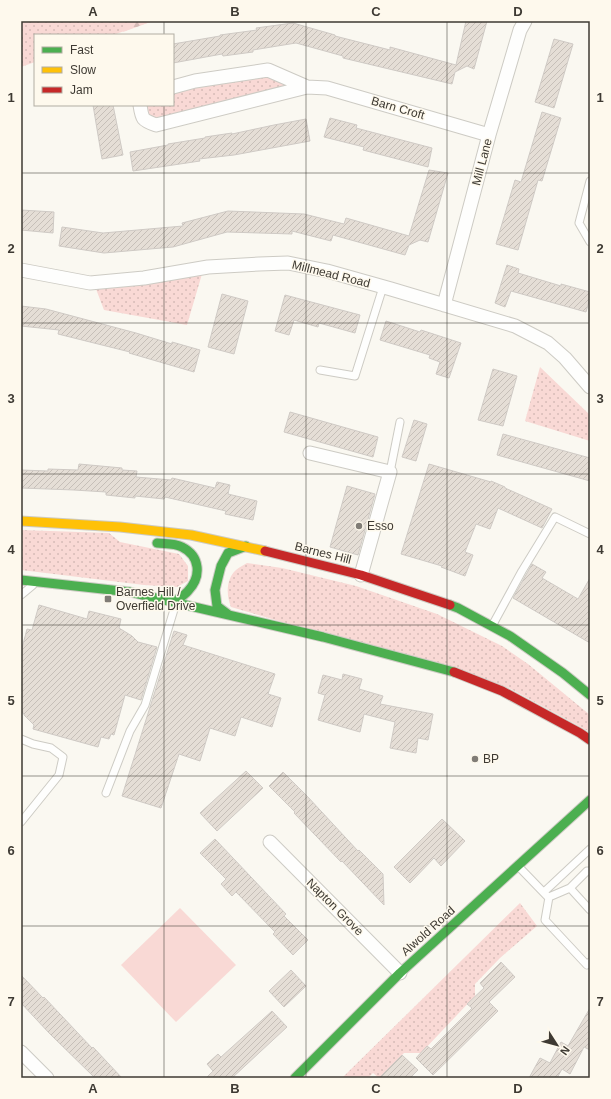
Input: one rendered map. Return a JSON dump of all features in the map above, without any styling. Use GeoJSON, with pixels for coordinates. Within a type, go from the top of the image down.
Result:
{"type":"FeatureCollection","features":[{"type":"Feature","properties":{"kind":"main road","name":"Barnes Hill"},"geometry":{"type":"LineString","coordinates":[[21,521],[120,527],[191,535],[246,546],[361,576],[458,608],[510,636],[563,673],[590,695]]}},
{"type":"Feature","properties":{"kind":"main road"},"geometry":{"type":"LineString","coordinates":[[120,527],[127,535]]}},
{"type":"Feature","properties":{"kind":"main road"},"geometry":{"type":"LineString","coordinates":[[145,542],[181,546],[194,557],[199,570],[194,584],[174,602]]}},
{"type":"Feature","properties":{"kind":"main road"},"geometry":{"type":"LineString","coordinates":[[229,615],[217,606],[215,590],[221,566],[228,553],[246,546]]}},
{"type":"Feature","properties":{"kind":"main road"},"geometry":{"type":"LineString","coordinates":[[21,580],[130,592],[324,637],[456,672],[502,691],[580,732],[589,745]]}},
{"type":"Feature","properties":{"kind":"main road","name":"Alwold Road"},"geometry":{"type":"LineString","coordinates":[[295,1078],[400,973],[583,806],[589,797]]}},
{"type":"Feature","properties":{"kind":"street","name":"Mill Lane"},"geometry":{"type":"LineString","coordinates":[[444,305],[489,135],[520,30],[525,21]]}},
{"type":"Feature","properties":{"kind":"street","name":"Barn Croft"},"geometry":{"type":"LineString","coordinates":[[174,87],[195,81],[268,70],[307,87]]}},
{"type":"Feature","properties":{"kind":"street","name":"Barn Croft"},"geometry":{"type":"LineString","coordinates":[[140,106],[145,121],[156,125],[307,87],[327,88],[489,135]]}},
{"type":"Feature","properties":{"kind":"street","name":"Millmead Road"},"geometry":{"type":"LineString","coordinates":[[21,270],[90,283],[144,278],[208,267],[259,264],[288,263],[327,271],[515,326],[548,343],[564,358],[590,387]]}},
{"type":"Feature","properties":{"kind":"street"},"geometry":{"type":"LineString","coordinates":[[310,453],[390,472],[361,576]]}},
{"type":"Feature","properties":{"kind":"street","name":"Napton Grove"},"geometry":{"type":"LineString","coordinates":[[270,842],[400,973]]}},
{"type":"Feature","properties":{"kind":"street"},"geometry":{"type":"LineString","coordinates":[[21,1053],[46,1078]]}},
{"type":"Feature","properties":{"kind":"lane"},"geometry":{"type":"LineString","coordinates":[[590,181],[579,223],[590,242]]}},
{"type":"Feature","properties":{"kind":"lane"},"geometry":{"type":"LineString","coordinates":[[320,370],[355,376],[383,287]]}},
{"type":"Feature","properties":{"kind":"lane"},"geometry":{"type":"LineString","coordinates":[[390,472],[400,422]]}},
{"type":"Feature","properties":{"kind":"lane"},"geometry":{"type":"LineString","coordinates":[[492,626],[522,571],[555,517],[590,534]]}},
{"type":"Feature","properties":{"kind":"lane"},"geometry":{"type":"LineString","coordinates":[[21,595],[36,582]]}},
{"type":"Feature","properties":{"kind":"lane"},"geometry":{"type":"LineString","coordinates":[[106,793],[130,731],[145,705],[174,602]]}},
{"type":"Feature","properties":{"kind":"lane"},"geometry":{"type":"LineString","coordinates":[[21,739],[33,744],[51,748],[63,757],[59,775],[21,822]]}},
{"type":"Feature","properties":{"kind":"lane"},"geometry":{"type":"LineString","coordinates":[[590,849],[546,895],[545,920],[587,965],[590,962]]}},
{"type":"Feature","properties":{"kind":"lane"},"geometry":{"type":"LineString","coordinates":[[518,866],[546,895]]}},
{"type":"Feature","properties":{"kind":"lane"},"geometry":{"type":"LineString","coordinates":[[546,895],[570,888],[587,871],[590,871]]}},
{"type":"Feature","properties":{"kind":"lane"},"geometry":{"type":"LineString","coordinates":[[570,888],[590,910]]}},
{"type":"Feature","properties":{"kind":"green space"},"geometry":{"type":"Polygon","coordinates":[[[21,21],[153,21],[116,34],[34,34],[34,62],[21,67],[21,21]]]}},
{"type":"Feature","properties":{"kind":"green space"},"geometry":{"type":"Polygon","coordinates":[[[128,21],[153,21],[123,32],[128,21]]]}},
{"type":"Feature","properties":{"kind":"green space"},"geometry":{"type":"Polygon","coordinates":[[[267,74],[298,87],[153,121],[143,106],[174,106],[174,90],[267,74]]]}},
{"type":"Feature","properties":{"kind":"green space"},"geometry":{"type":"Polygon","coordinates":[[[202,274],[187,325],[104,310],[96,289],[188,277],[202,274]]]}},
{"type":"Feature","properties":{"kind":"green space"},"geometry":{"type":"Polygon","coordinates":[[[540,367],[590,415],[590,441],[525,421],[540,367]]]}},
{"type":"Feature","properties":{"kind":"green space"},"geometry":{"type":"Polygon","coordinates":[[[21,530],[109,533],[120,542],[179,554],[188,566],[188,581],[177,587],[144,585],[21,570],[21,530]]]}},
{"type":"Feature","properties":{"kind":"green space"},"geometry":{"type":"Polygon","coordinates":[[[247,563],[282,568],[356,586],[437,614],[502,646],[528,664],[590,715],[590,732],[509,688],[231,607],[228,597],[230,578],[237,569],[247,563]]]}},
{"type":"Feature","properties":{"kind":"green space"},"geometry":{"type":"Polygon","coordinates":[[[520,903],[537,926],[500,958],[475,984],[475,996],[421,1053],[404,1053],[379,1078],[373,1073],[368,1078],[342,1078],[520,903]]]}},
{"type":"Feature","properties":{"kind":"green space"},"geometry":{"type":"Polygon","coordinates":[[[180,908],[236,965],[176,1022],[121,965],[180,908]]]}},
{"type":"Feature","properties":{"kind":"building"},"geometry":{"type":"Polygon","coordinates":[[[466,21],[487,21],[474,69],[467,66],[455,72],[452,84],[343,58],[343,56],[296,43],[253,50],[253,52],[223,56],[222,54],[174,63],[174,44],[257,30],[256,28],[293,23],[335,36],[390,50],[390,47],[456,65],[466,21]]]}},
{"type":"Feature","properties":{"kind":"building"},"geometry":{"type":"Polygon","coordinates":[[[554,39],[573,44],[554,108],[535,102],[554,39]]]}},
{"type":"Feature","properties":{"kind":"building"},"geometry":{"type":"Polygon","coordinates":[[[93,106],[113,106],[123,155],[102,159],[93,106]]]}},
{"type":"Feature","properties":{"kind":"building"},"geometry":{"type":"Polygon","coordinates":[[[542,112],[561,118],[542,181],[538,180],[518,250],[496,244],[515,180],[521,182],[542,112]]]}},
{"type":"Feature","properties":{"kind":"building"},"geometry":{"type":"Polygon","coordinates":[[[330,118],[357,125],[356,128],[432,148],[428,167],[363,150],[364,147],[324,137],[330,118]]]}},
{"type":"Feature","properties":{"kind":"building"},"geometry":{"type":"Polygon","coordinates":[[[306,119],[310,141],[234,155],[199,159],[200,161],[133,171],[130,152],[306,119]]]}},
{"type":"Feature","properties":{"kind":"building"},"geometry":{"type":"Polygon","coordinates":[[[429,170],[448,173],[428,242],[420,240],[409,245],[405,255],[333,235],[331,241],[292,231],[292,234],[227,232],[173,247],[104,253],[59,246],[62,227],[103,233],[183,226],[182,223],[228,211],[304,214],[344,224],[346,218],[409,236],[429,170]]]}},
{"type":"Feature","properties":{"kind":"building"},"geometry":{"type":"Polygon","coordinates":[[[21,210],[54,212],[53,233],[21,230],[21,210]]]}},
{"type":"Feature","properties":{"kind":"building"},"geometry":{"type":"Polygon","coordinates":[[[507,265],[519,269],[518,273],[561,286],[561,284],[590,292],[586,312],[511,291],[505,307],[495,303],[507,265]]]}},
{"type":"Feature","properties":{"kind":"building"},"geometry":{"type":"Polygon","coordinates":[[[222,294],[248,301],[234,354],[208,347],[222,294]]]}},
{"type":"Feature","properties":{"kind":"building"},"geometry":{"type":"Polygon","coordinates":[[[285,295],[360,315],[355,333],[319,323],[318,327],[294,320],[289,335],[275,331],[285,295]]]}},
{"type":"Feature","properties":{"kind":"building"},"geometry":{"type":"Polygon","coordinates":[[[21,306],[46,309],[172,344],[172,342],[200,350],[194,372],[129,353],[130,352],[58,334],[59,330],[21,326],[21,306]]]}},
{"type":"Feature","properties":{"kind":"building"},"geometry":{"type":"Polygon","coordinates":[[[386,321],[420,332],[421,330],[461,343],[449,378],[436,374],[440,362],[429,358],[430,355],[380,340],[386,321]]]}},
{"type":"Feature","properties":{"kind":"building"},"geometry":{"type":"Polygon","coordinates":[[[493,369],[517,376],[503,426],[478,420],[493,369]]]}},
{"type":"Feature","properties":{"kind":"building"},"geometry":{"type":"Polygon","coordinates":[[[290,412],[378,437],[373,457],[284,432],[290,412]]]}},
{"type":"Feature","properties":{"kind":"building"},"geometry":{"type":"Polygon","coordinates":[[[414,420],[427,424],[416,461],[402,457],[414,420]]]}},
{"type":"Feature","properties":{"kind":"building"},"geometry":{"type":"Polygon","coordinates":[[[503,434],[590,458],[590,481],[497,455],[503,434]]]}},
{"type":"Feature","properties":{"kind":"building"},"geometry":{"type":"Polygon","coordinates":[[[79,464],[122,468],[122,470],[137,471],[136,477],[171,480],[172,478],[215,488],[217,482],[230,485],[228,494],[257,501],[253,520],[225,514],[226,511],[165,497],[164,499],[135,496],[135,498],[106,495],[106,492],[21,488],[21,470],[78,470],[79,464]]]}},
{"type":"Feature","properties":{"kind":"building"},"geometry":{"type":"Polygon","coordinates":[[[429,464],[491,481],[552,509],[542,528],[498,508],[490,529],[476,524],[465,552],[473,555],[465,576],[441,567],[442,566],[401,554],[429,464]]]}},
{"type":"Feature","properties":{"kind":"building"},"geometry":{"type":"Polygon","coordinates":[[[347,486],[375,494],[358,555],[330,547],[347,486]]]}},
{"type":"Feature","properties":{"kind":"building"},"geometry":{"type":"Polygon","coordinates":[[[532,564],[546,572],[542,578],[578,599],[590,578],[590,643],[513,598],[532,564]]]}},
{"type":"Feature","properties":{"kind":"building"},"geometry":{"type":"Polygon","coordinates":[[[39,605],[87,619],[89,611],[121,619],[119,628],[132,636],[138,642],[157,647],[141,700],[125,695],[114,735],[111,734],[109,739],[101,737],[98,747],[33,729],[34,725],[21,710],[21,652],[27,629],[32,630],[39,605]]]}},
{"type":"Feature","properties":{"kind":"building"},"geometry":{"type":"Polygon","coordinates":[[[174,631],[187,635],[183,645],[275,674],[268,694],[281,698],[272,727],[241,717],[235,736],[210,728],[200,761],[179,754],[161,808],[122,796],[174,631]]]}},
{"type":"Feature","properties":{"kind":"building"},"geometry":{"type":"Polygon","coordinates":[[[343,674],[362,679],[359,689],[383,696],[380,704],[433,714],[428,740],[418,738],[416,753],[390,748],[395,722],[364,714],[360,732],[318,720],[325,695],[318,693],[323,675],[342,680],[343,674]]]}},
{"type":"Feature","properties":{"kind":"building"},"geometry":{"type":"Polygon","coordinates":[[[246,771],[263,788],[217,831],[200,813],[246,771]]]}},
{"type":"Feature","properties":{"kind":"building"},"geometry":{"type":"Polygon","coordinates":[[[283,772],[358,851],[359,850],[383,874],[384,905],[269,786],[283,772]]]}},
{"type":"Feature","properties":{"kind":"building"},"geometry":{"type":"Polygon","coordinates":[[[442,819],[465,841],[441,866],[434,858],[410,883],[394,867],[442,819]]]}},
{"type":"Feature","properties":{"kind":"building"},"geometry":{"type":"Polygon","coordinates":[[[215,839],[286,914],[284,916],[308,940],[293,955],[273,934],[275,932],[236,892],[232,896],[221,884],[226,879],[200,853],[215,839]]]}},
{"type":"Feature","properties":{"kind":"building"},"geometry":{"type":"Polygon","coordinates":[[[501,962],[515,977],[489,1002],[498,1011],[433,1075],[416,1058],[427,1046],[431,1049],[472,1008],[467,1004],[484,988],[480,983],[501,962]]]}},
{"type":"Feature","properties":{"kind":"building"},"geometry":{"type":"Polygon","coordinates":[[[291,970],[306,986],[284,1007],[269,991],[291,970]]]}},
{"type":"Feature","properties":{"kind":"building"},"geometry":{"type":"Polygon","coordinates":[[[21,975],[122,1078],[95,1078],[50,1034],[21,1003],[21,975]]]}},
{"type":"Feature","properties":{"kind":"building"},"geometry":{"type":"Polygon","coordinates":[[[590,1008],[590,1050],[584,1047],[570,1074],[562,1069],[557,1078],[529,1078],[540,1058],[550,1063],[561,1042],[568,1046],[590,1008]]]}},
{"type":"Feature","properties":{"kind":"building"},"geometry":{"type":"Polygon","coordinates":[[[272,1011],[287,1027],[232,1078],[206,1078],[213,1071],[207,1064],[218,1054],[221,1057],[272,1011]]]}},
{"type":"Feature","properties":{"kind":"building"},"geometry":{"type":"Polygon","coordinates":[[[402,1055],[418,1070],[410,1078],[379,1078],[402,1055]]]}},
{"type":"Feature","properties":{"kind":"traffic: fast"},"geometry":{"type":"LineString","coordinates":[[157,543],[173,544],[182,547],[188,551],[196,561],[196,579],[188,591],[173,602]]}},
{"type":"Feature","properties":{"kind":"traffic: fast"},"geometry":{"type":"LineString","coordinates":[[229,615],[217,606],[215,590],[221,566],[228,553],[246,546]]}},
{"type":"Feature","properties":{"kind":"traffic: fast"},"geometry":{"type":"LineString","coordinates":[[21,580],[130,592],[323,637],[454,672]]}},
{"type":"Feature","properties":{"kind":"traffic: fast"},"geometry":{"type":"LineString","coordinates":[[450,605],[510,636],[563,673],[590,695]]}},
{"type":"Feature","properties":{"kind":"traffic: fast"},"geometry":{"type":"LineString","coordinates":[[295,1078],[400,973],[590,800]]}},
{"type":"Feature","properties":{"kind":"traffic: slow"},"geometry":{"type":"LineString","coordinates":[[21,521],[120,527],[191,535],[265,551]]}},
{"type":"Feature","properties":{"kind":"traffic: jam"},"geometry":{"type":"LineString","coordinates":[[265,551],[361,575],[450,605]]}},
{"type":"Feature","properties":{"kind":"traffic: jam"},"geometry":{"type":"LineString","coordinates":[[454,672],[502,691],[580,733],[590,740]]}},
{"type":"Feature","properties":{"kind":"place","name":"Esso"},"geometry":{"type":"Point","coordinates":[359,526]}},
{"type":"Feature","properties":{"kind":"place","name":"Barnes Hill / Overfield Drive"},"geometry":{"type":"Point","coordinates":[108,599]}},
{"type":"Feature","properties":{"kind":"place","name":"BP"},"geometry":{"type":"Point","coordinates":[475,759]}}]}
